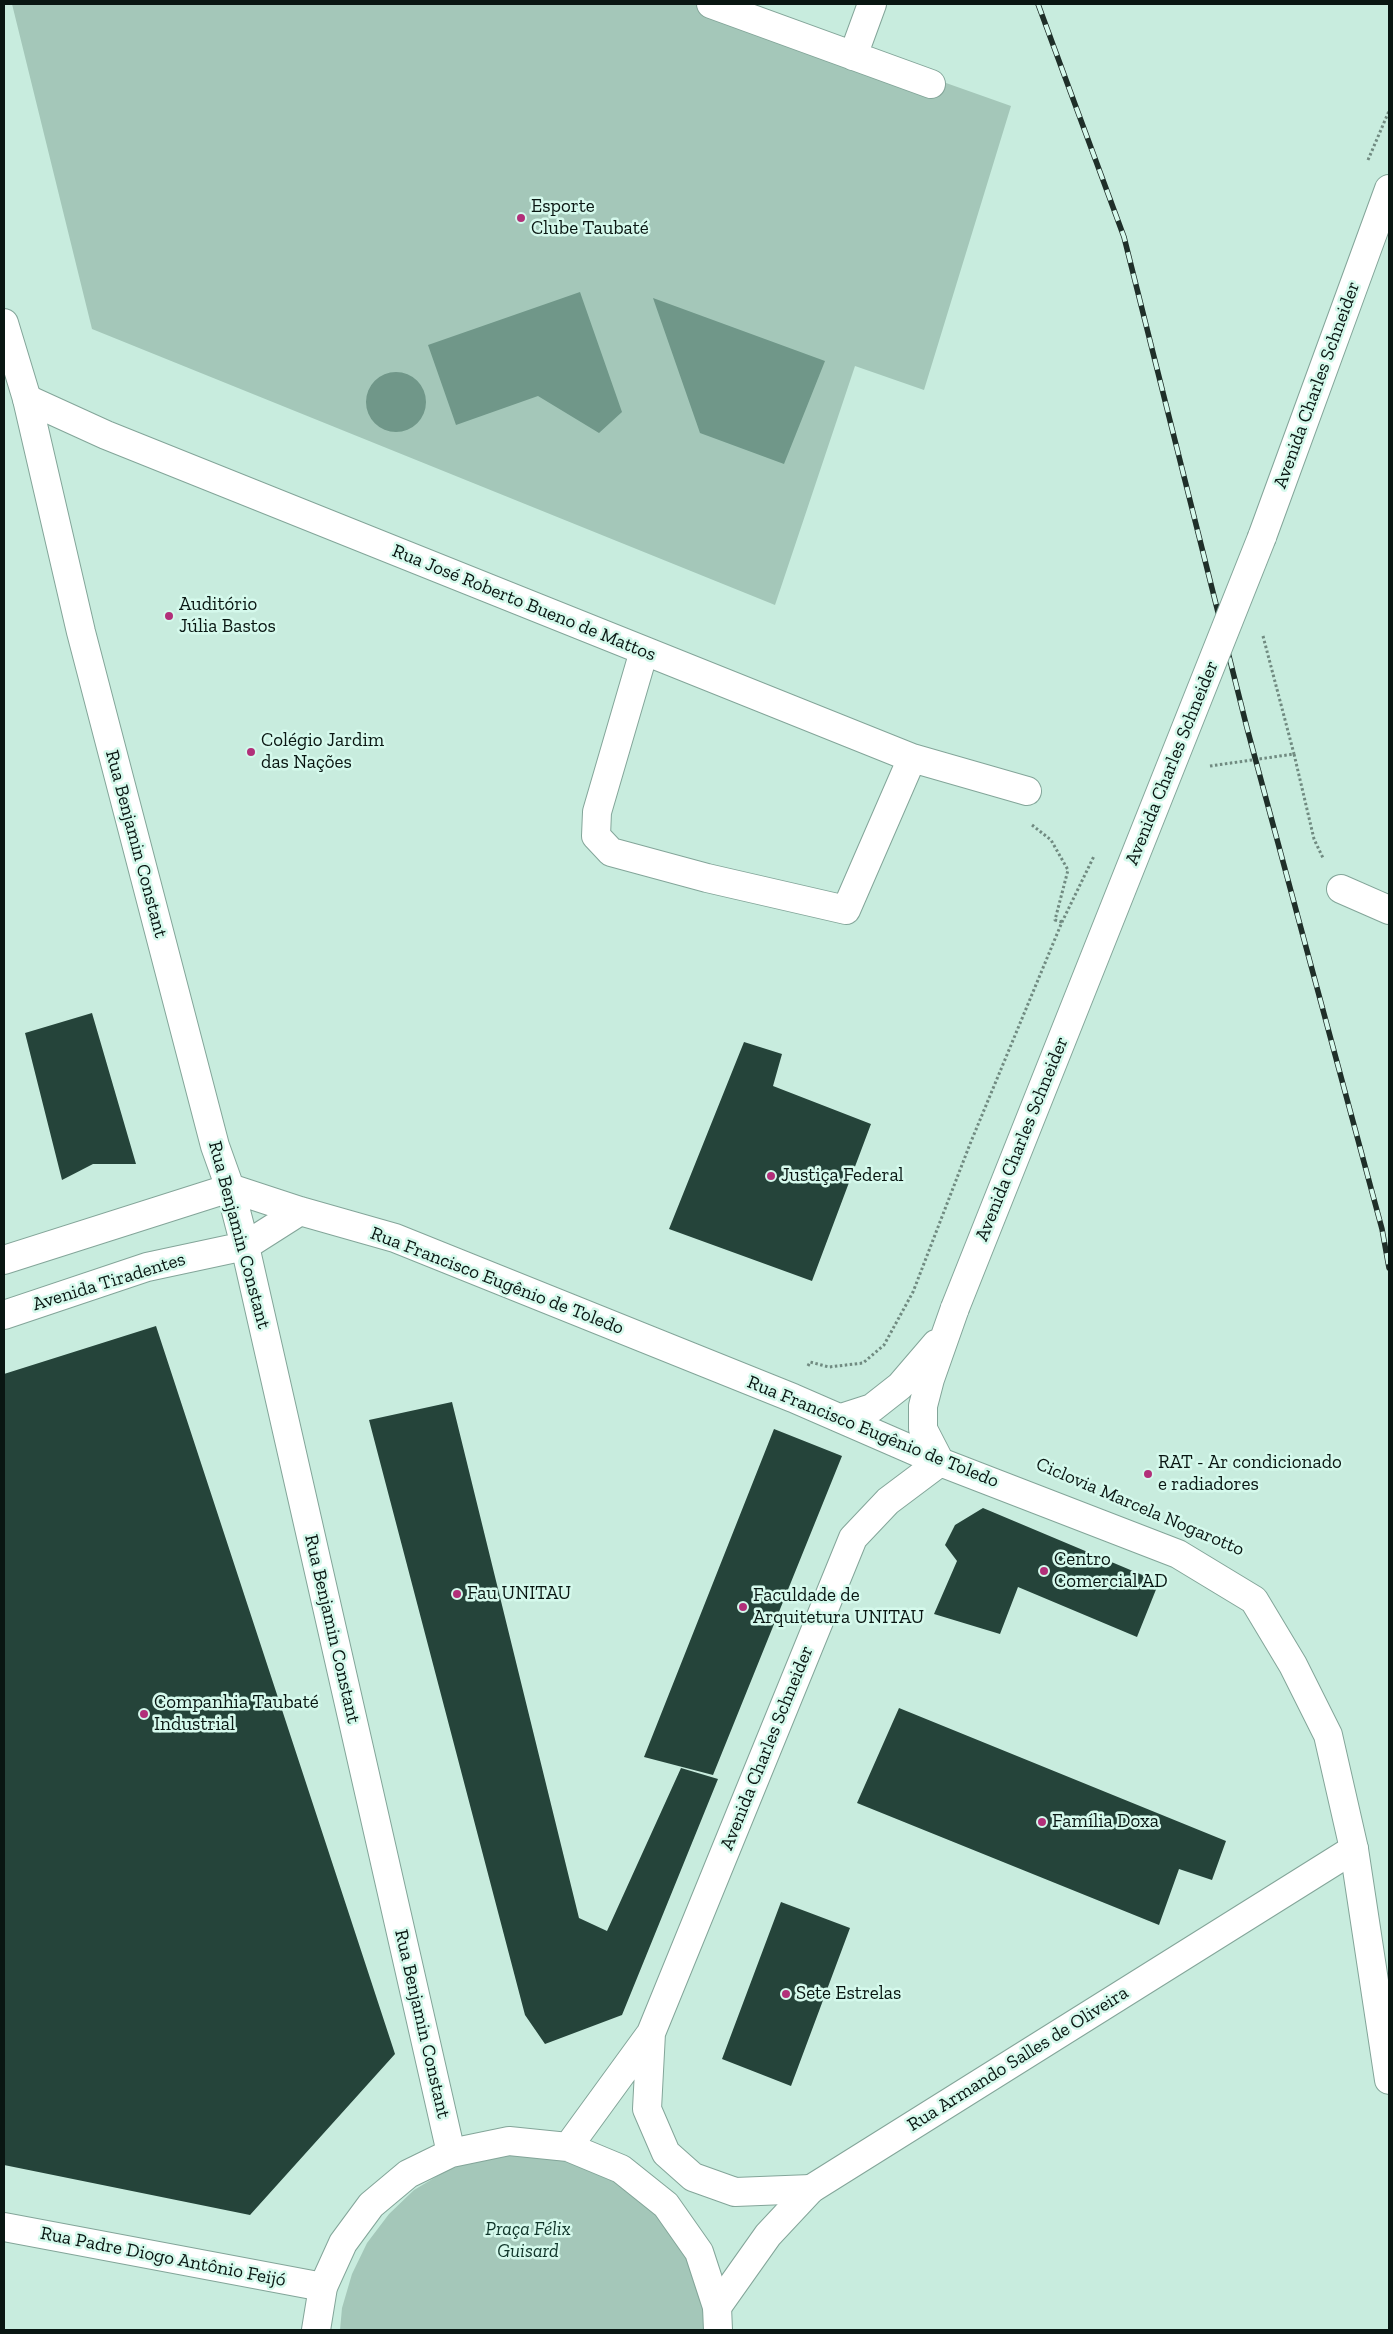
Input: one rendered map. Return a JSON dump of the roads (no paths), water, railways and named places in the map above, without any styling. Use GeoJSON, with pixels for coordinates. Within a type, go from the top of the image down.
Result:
{"type":"FeatureCollection","features":[{"type":"Feature","properties":{"kind":"main road"},"geometry":{"type":"LineString","coordinates":[[711,4],[931,84]]}},
{"type":"Feature","properties":{"kind":"main road"},"geometry":{"type":"LineString","coordinates":[[852,56],[872,4]]}},
{"type":"Feature","properties":{"kind":"main road","name":"Avenida Charles Schneider"},"geometry":{"type":"LineString","coordinates":[[568,2147],[651,2033],[853,1538],[888,1501],[940,1462],[923,1429],[923,1406],[945,1334],[1228,627],[1389,188]]}},
{"type":"Feature","properties":{"kind":"main road","name":"Rua Benjamin Constant"},"geometry":{"type":"LineString","coordinates":[[4,323],[27,399],[81,632],[215,1146],[230,1188],[245,1246],[451,2153]]}},
{"type":"Feature","properties":{"kind":"main road","name":"Rua José Roberto Bueno de Mattos"},"geometry":{"type":"LineString","coordinates":[[27,399],[106,435],[912,758],[1027,791]]}},
{"type":"Feature","properties":{"kind":"main road"},"geometry":{"type":"LineString","coordinates":[[644,651],[597,812],[596,836],[611,852],[707,878],[846,910],[912,758]]}},
{"type":"Feature","properties":{"kind":"main road"},"geometry":{"type":"LineString","coordinates":[[1341,889],[1389,910]]}},
{"type":"Feature","properties":{"kind":"main road"},"geometry":{"type":"LineString","coordinates":[[4,1260],[230,1188]]}},
{"type":"Feature","properties":{"kind":"main road","name":"Rua Francisco Eugênio de Toledo"},"geometry":{"type":"LineString","coordinates":[[230,1188],[300,1211],[395,1238],[793,1398],[940,1462],[1178,1554],[1254,1600],[1293,1664],[1328,1735],[1354,1848],[1389,2080]]}},
{"type":"Feature","properties":{"kind":"main road"},"geometry":{"type":"LineString","coordinates":[[245,1246],[300,1211]]}},
{"type":"Feature","properties":{"kind":"main road","name":"Avenida Tiradentes"},"geometry":{"type":"LineString","coordinates":[[4,1315],[147,1267],[245,1246]]}},
{"type":"Feature","properties":{"kind":"main road","name":"Avenida Charles Schneider"},"geometry":{"type":"LineString","coordinates":[[841,1418],[872,1408],[900,1386],[945,1334]]}},
{"type":"Feature","properties":{"kind":"main road","name":"Rua Armando Salles de Oliveira"},"geometry":{"type":"LineString","coordinates":[[717,2319],[768,2235],[811,2189],[1354,1848]]}},
{"type":"Feature","properties":{"kind":"main road"},"geometry":{"type":"LineString","coordinates":[[651,2033],[647,2109],[666,2153],[693,2177],[735,2192],[811,2189]]}},
{"type":"Feature","properties":{"kind":"main road"},"geometry":{"type":"LineString","coordinates":[[316,2330],[323,2287],[343,2243],[371,2205],[408,2174],[451,2153],[509,2142],[568,2147],[621,2169],[666,2205],[699,2252],[717,2319]]}},
{"type":"Feature","properties":{"kind":"main road","name":"Rua Padre Diogo Antônio Feijó"},"geometry":{"type":"LineString","coordinates":[[4,2227],[323,2287]]}},
{"type":"Feature","properties":{"kind":"railway"},"geometry":{"type":"LineString","coordinates":[[1038,4],[1124,237],[1247,728],[1382,1229],[1389,1268]]}},
{"type":"Feature","properties":{"kind":"place","name":"Esporte Clube Taubaté"},"geometry":{"type":"Point","coordinates":[521,218]}},
{"type":"Feature","properties":{"kind":"place","name":"Auditório Júlia Bastos"},"geometry":{"type":"Point","coordinates":[169,616]}},
{"type":"Feature","properties":{"kind":"place","name":"Colégio Jardim das Nações"},"geometry":{"type":"Point","coordinates":[251,752]}},
{"type":"Feature","properties":{"kind":"place","name":"Justiça Federal"},"geometry":{"type":"Point","coordinates":[771,1176]}},
{"type":"Feature","properties":{"kind":"place","name":"RAT - Ar condicionado e radiadores"},"geometry":{"type":"Point","coordinates":[1148,1474]}},
{"type":"Feature","properties":{"kind":"place","name":"Centro Comercial AD"},"geometry":{"type":"Point","coordinates":[1044,1571]}},
{"type":"Feature","properties":{"kind":"place","name":"Fau UNITAU"},"geometry":{"type":"Point","coordinates":[457,1594]}},
{"type":"Feature","properties":{"kind":"place","name":"Faculdade de Arquitetura UNITAU"},"geometry":{"type":"Point","coordinates":[743,1607]}},
{"type":"Feature","properties":{"kind":"place","name":"Companhia Taubaté Industrial"},"geometry":{"type":"Point","coordinates":[144,1714]}},
{"type":"Feature","properties":{"kind":"place","name":"Família Doxa"},"geometry":{"type":"Point","coordinates":[1042,1822]}},
{"type":"Feature","properties":{"kind":"place","name":"Sete Estrelas"},"geometry":{"type":"Point","coordinates":[786,1994]}},
{"type":"Feature","properties":{"kind":"park label","name":"Praça Félix Guisard"},"geometry":{"type":"Point","coordinates":[528,2241]}}]}
